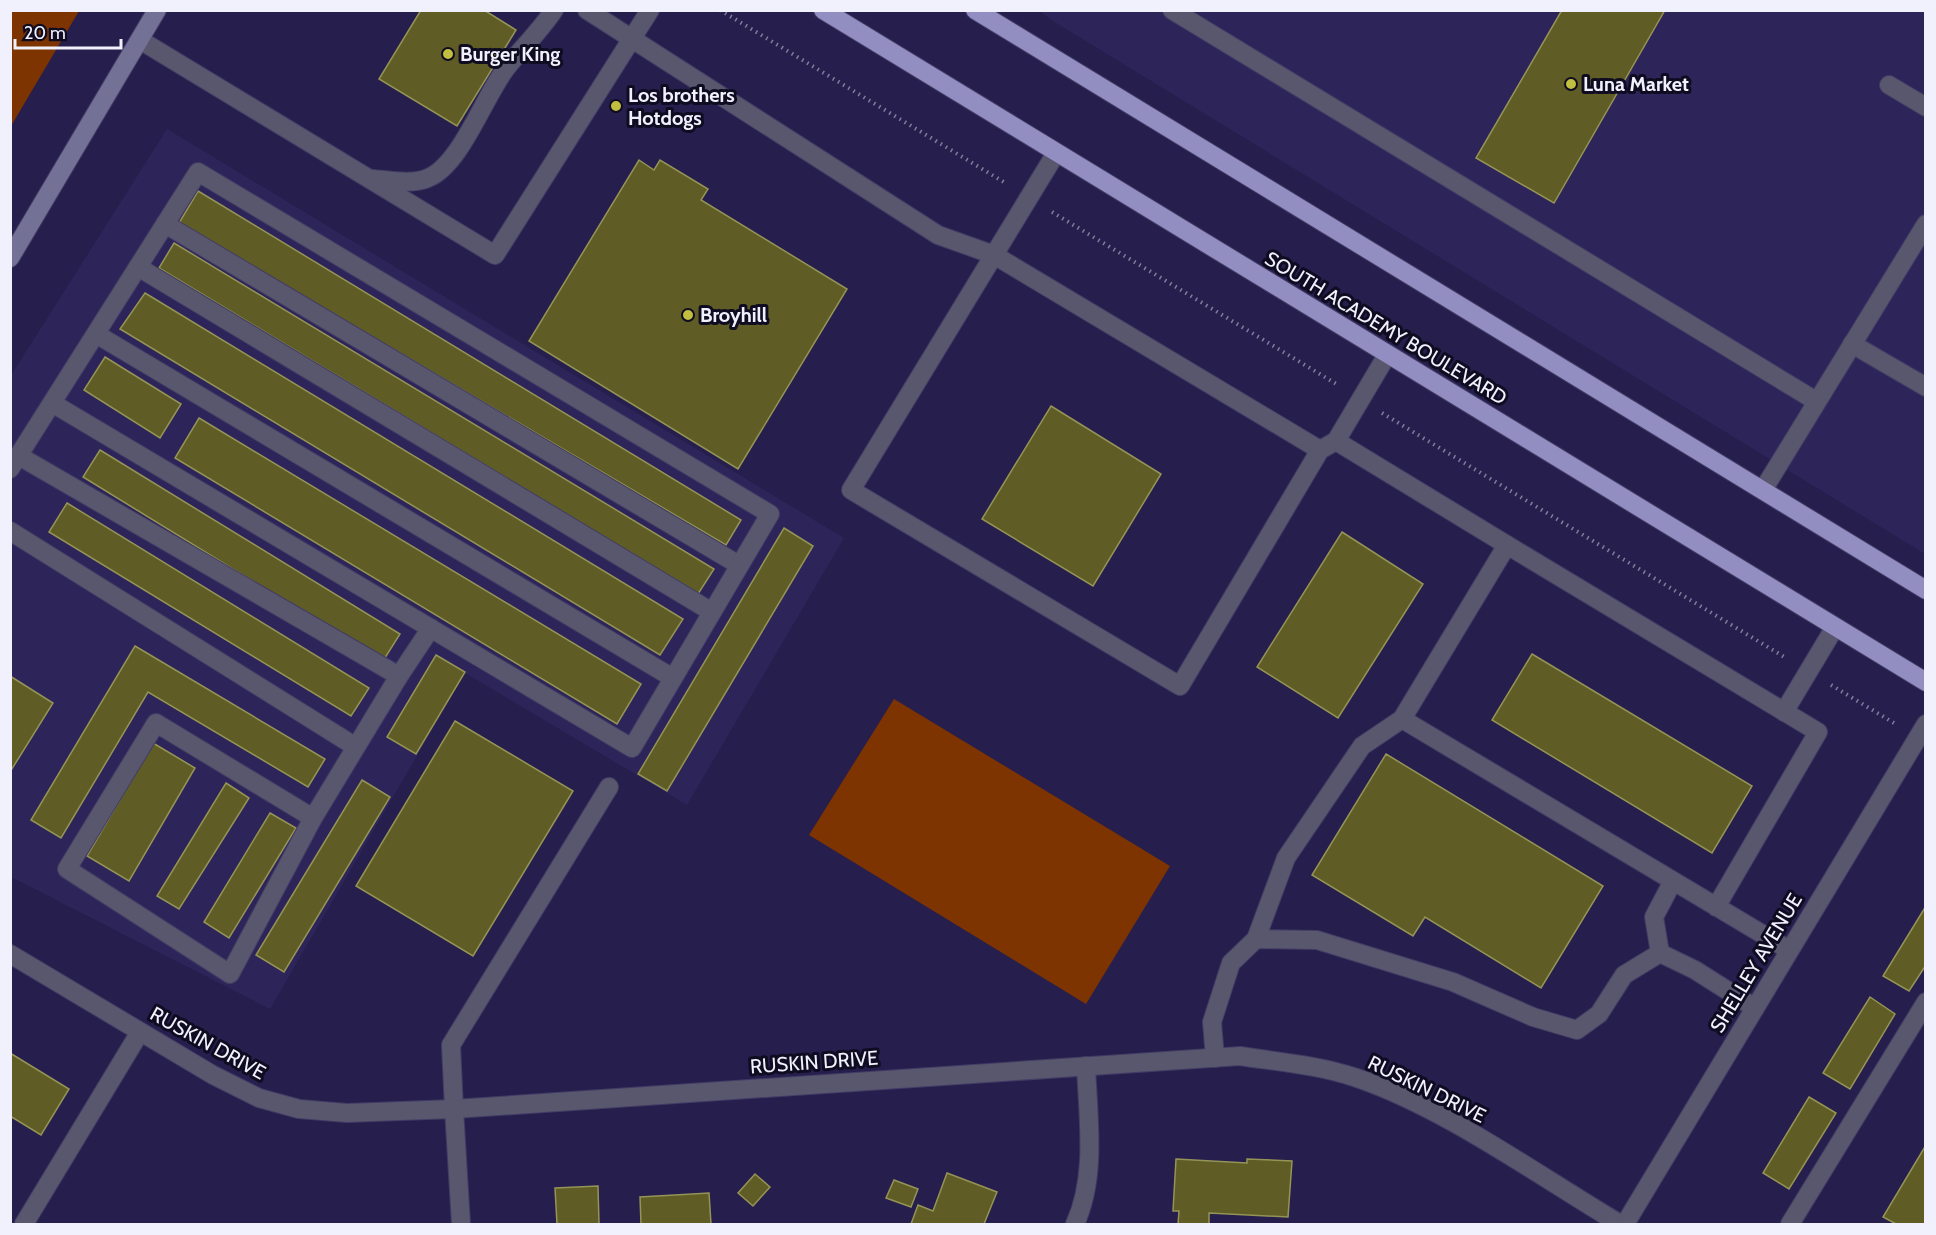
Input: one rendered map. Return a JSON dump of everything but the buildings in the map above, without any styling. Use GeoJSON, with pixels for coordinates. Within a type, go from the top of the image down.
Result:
{"type":"FeatureCollection","features":[{"type":"Feature","properties":{"kind":"highway","name":"SOUTH ACADEMY BOULEVARD"},"geometry":{"type":"LineString","coordinates":[[824,10],[1926,682]]}},
{"type":"Feature","properties":{"kind":"highway"},"geometry":{"type":"LineString","coordinates":[[975,10],[1926,590]]}},
{"type":"Feature","properties":{"kind":"main road"},"geometry":{"type":"LineString","coordinates":[[10,258],[157,10]]}},
{"type":"Feature","properties":{"kind":"street"},"geometry":{"type":"LineString","coordinates":[[368,178],[392,181],[428,178],[446,164],[506,68],[537,36],[554,10]]}},
{"type":"Feature","properties":{"kind":"street"},"geometry":{"type":"LineString","coordinates":[[587,10],[938,235],[994,255],[1328,446],[1507,545],[1818,732],[1716,907]]}},
{"type":"Feature","properties":{"kind":"street"},"geometry":{"type":"LineString","coordinates":[[140,40],[495,255],[650,10]]}},
{"type":"Feature","properties":{"kind":"street"},"geometry":{"type":"LineString","coordinates":[[1172,10],[1816,401]]}},
{"type":"Feature","properties":{"kind":"street"},"geometry":{"type":"LineString","coordinates":[[1889,85],[1926,107]]}},
{"type":"Feature","properties":{"kind":"street"},"geometry":{"type":"LineString","coordinates":[[1056,153],[851,490],[1180,686],[1387,355]]}},
{"type":"Feature","properties":{"kind":"street"},"geometry":{"type":"LineString","coordinates":[[52,403],[632,748],[770,514],[198,172],[52,403],[15,462],[399,676]]}},
{"type":"Feature","properties":{"kind":"street"},"geometry":{"type":"LineString","coordinates":[[165,224],[739,565]]}},
{"type":"Feature","properties":{"kind":"street"},"geometry":{"type":"LineString","coordinates":[[1763,490],[1926,224]]}},
{"type":"Feature","properties":{"kind":"street"},"geometry":{"type":"LineString","coordinates":[[138,267],[712,612]]}},
{"type":"Feature","properties":{"kind":"street"},"geometry":{"type":"LineString","coordinates":[[96,334],[673,678]]}},
{"type":"Feature","properties":{"kind":"street"},"geometry":{"type":"LineString","coordinates":[[1852,344],[1926,387]]}},
{"type":"Feature","properties":{"kind":"street"},"geometry":{"type":"LineString","coordinates":[[10,531],[356,747]]}},
{"type":"Feature","properties":{"kind":"street"},"geometry":{"type":"LineString","coordinates":[[1215,1058],[1212,1022],[1231,963],[1256,939],[1286,858],[1362,746],[1402,719],[1507,545]]}},
{"type":"Feature","properties":{"kind":"street"},"geometry":{"type":"LineString","coordinates":[[1784,712],[1835,627]]}},
{"type":"Feature","properties":{"kind":"street"},"geometry":{"type":"LineString","coordinates":[[313,818],[156,723],[67,869],[230,974],[313,818],[399,676],[431,628]]}},
{"type":"Feature","properties":{"kind":"street"},"geometry":{"type":"LineString","coordinates":[[1402,719],[1790,950]]}},
{"type":"Feature","properties":{"kind":"street","name":"SHELLEY AVENUE"},"geometry":{"type":"LineString","coordinates":[[1625,1224],[1921,731]]}},
{"type":"Feature","properties":{"kind":"street"},"geometry":{"type":"LineString","coordinates":[[461,1224],[451,1045],[609,787]]}},
{"type":"Feature","properties":{"kind":"street"},"geometry":{"type":"LineString","coordinates":[[1660,953],[1654,917],[1673,881]]}},
{"type":"Feature","properties":{"kind":"street"},"geometry":{"type":"LineString","coordinates":[[1256,939],[1317,940],[1453,982],[1533,1017],[1577,1030],[1599,1014],[1624,975],[1660,953]]}},
{"type":"Feature","properties":{"kind":"street"},"geometry":{"type":"LineString","coordinates":[[1660,953],[1695,970],[1755,1008]]}},
{"type":"Feature","properties":{"kind":"street","name":"RUSKIN DRIVE"},"geometry":{"type":"LineString","coordinates":[[10,954],[213,1075],[259,1098],[299,1109],[347,1113],[454,1109],[1240,1056],[1306,1065],[1357,1078],[1450,1122],[1620,1224]]}},
{"type":"Feature","properties":{"kind":"street"},"geometry":{"type":"LineString","coordinates":[[1790,1224],[1926,1002]]}},
{"type":"Feature","properties":{"kind":"street"},"geometry":{"type":"LineString","coordinates":[[24,1224],[140,1032]]}},
{"type":"Feature","properties":{"kind":"street"},"geometry":{"type":"LineString","coordinates":[[1075,1224],[1083,1208],[1089,1163],[1086,1066]]}},
{"type":"Feature","properties":{"kind":"path"},"geometry":{"type":"LineString","coordinates":[[720,10],[1809,672],[1921,731]]}},
{"type":"Feature","properties":{"kind":"shaded area"},"geometry":{"type":"Polygon","coordinates":[[[10,11],[79,11],[11,126],[10,11]]]}},
{"type":"Feature","properties":{"kind":"shaded area"},"geometry":{"type":"Polygon","coordinates":[[[1039,11],[1925,11],[1925,554],[1053,21],[1039,11]]]}},
{"type":"Feature","properties":{"kind":"shaded area"},"geometry":{"type":"Polygon","coordinates":[[[167,129],[844,538],[687,805],[465,673],[270,1009],[11,877],[10,377],[167,129]]]}},
{"type":"Feature","properties":{"kind":"shaded area"},"geometry":{"type":"Polygon","coordinates":[[[894,699],[1170,866],[1086,1004],[809,835],[894,699]]]}},
{"type":"Feature","properties":{"kind":"place","name":"Burger King"},"geometry":{"type":"Point","coordinates":[448,54]}},
{"type":"Feature","properties":{"kind":"place","name":"Luna Market"},"geometry":{"type":"Point","coordinates":[1571,84]}},
{"type":"Feature","properties":{"kind":"place","name":"Los brothers Hotdogs"},"geometry":{"type":"Point","coordinates":[616,106]}},
{"type":"Feature","properties":{"kind":"place","name":"Broyhill"},"geometry":{"type":"Point","coordinates":[688,315]}}]}
